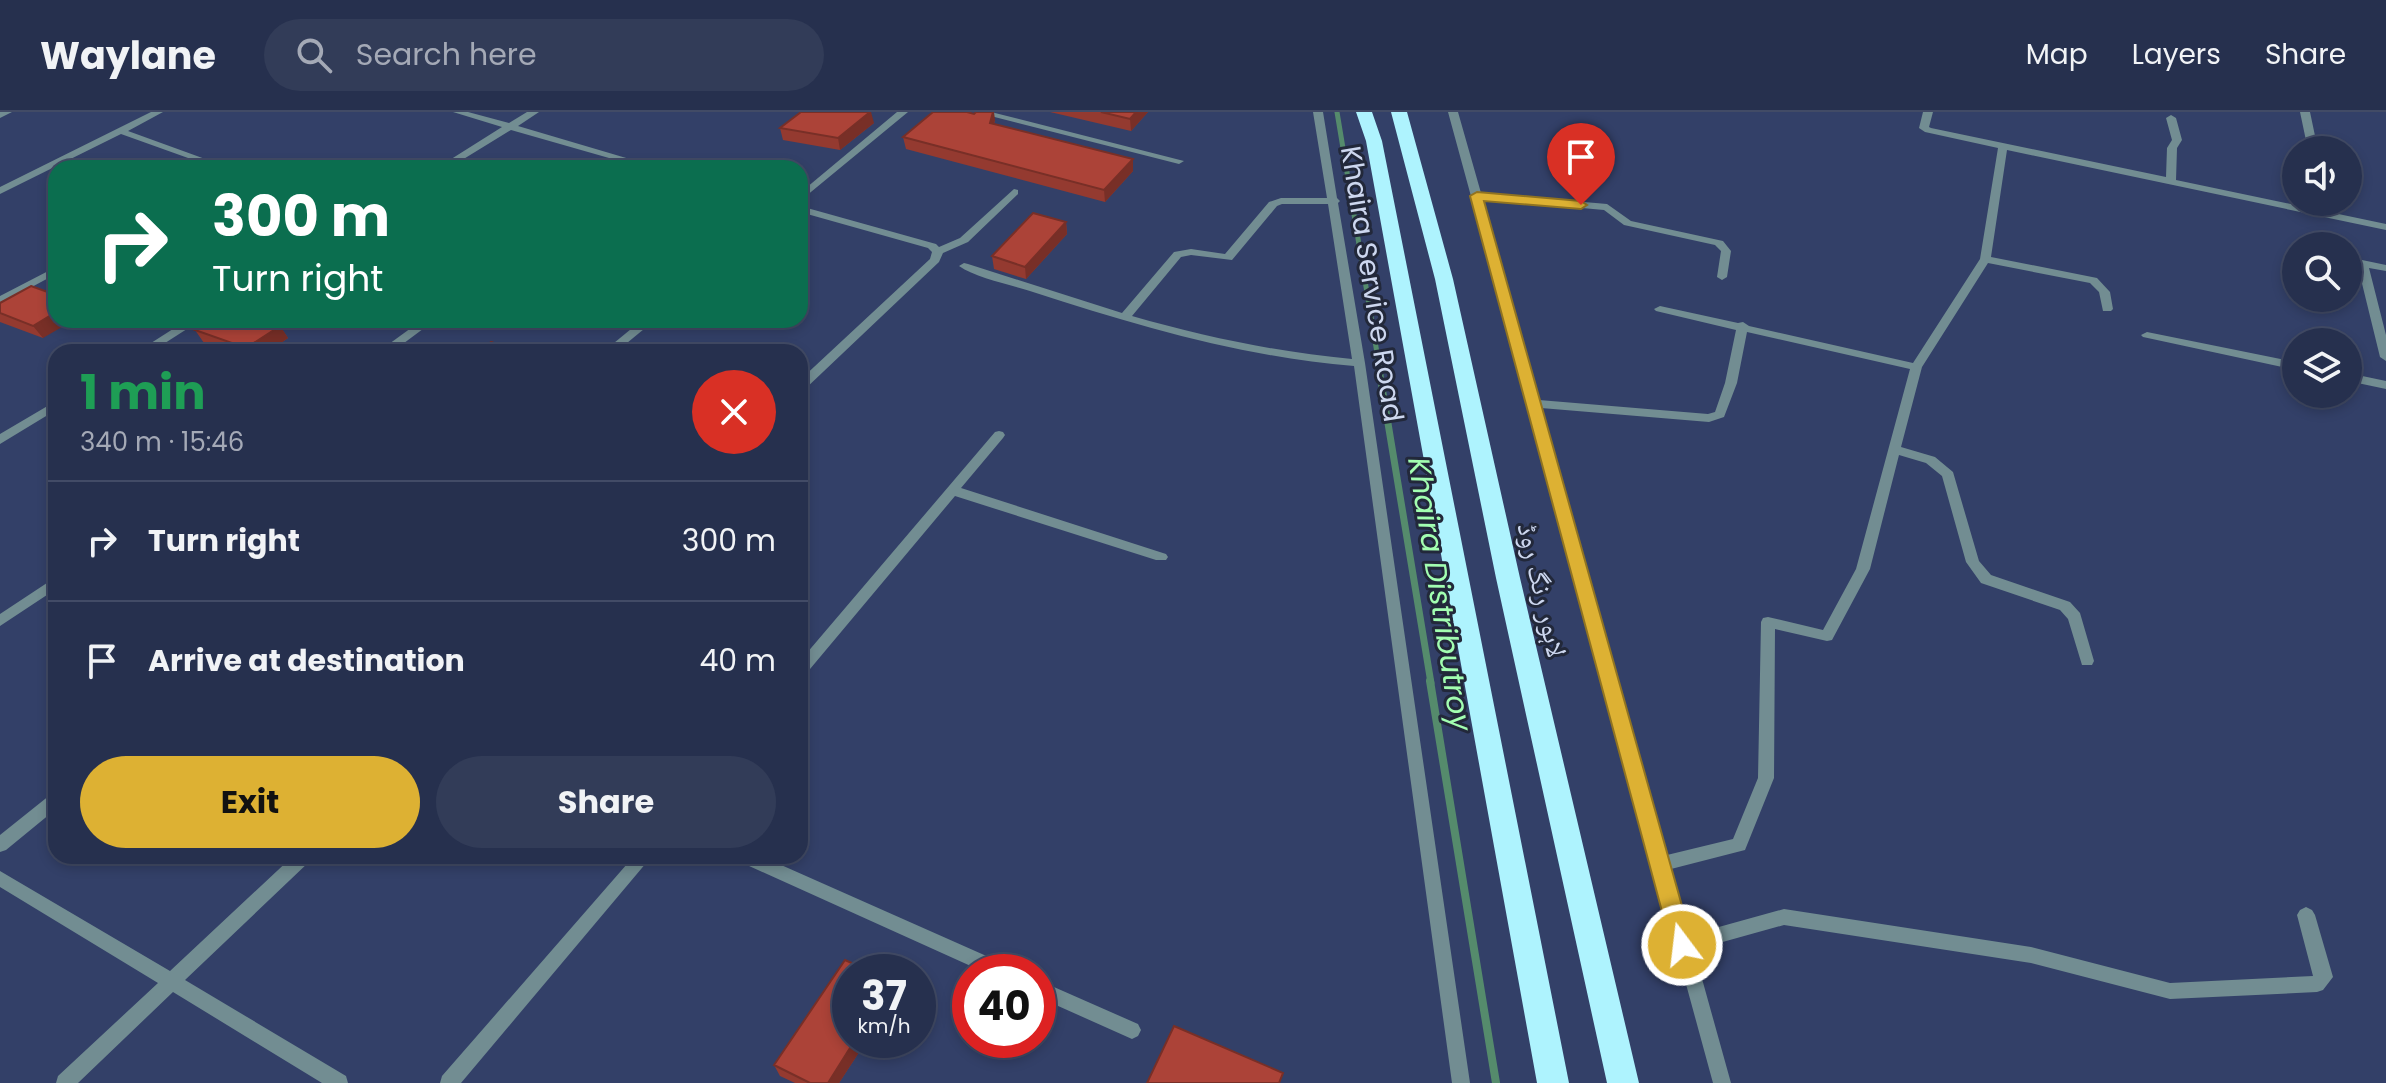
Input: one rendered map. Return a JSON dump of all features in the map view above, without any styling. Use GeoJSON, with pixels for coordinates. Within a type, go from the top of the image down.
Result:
{"type":"FeatureCollection","features":[{"type":"Feature","properties":{"kind":"highway"},"geometry":{"type":"LineString","coordinates":[[1364,112],[1374,141],[1553,1083]]}},
{"type":"Feature","properties":{"kind":"highway","name":"لاہور رنگ روڈ"},"geometry":{"type":"LineString","coordinates":[[1399,112],[1444,279],[1508,578],[1623,1083]]}},
{"type":"Feature","properties":{"kind":"street"},"geometry":{"type":"LineString","coordinates":[[0,115],[7,112]]}},
{"type":"Feature","properties":{"kind":"street"},"geometry":{"type":"LineString","coordinates":[[62,160],[158,112]]}},
{"type":"Feature","properties":{"kind":"street"},"geometry":{"type":"LineString","coordinates":[[458,112],[626,160]]}},
{"type":"Feature","properties":{"kind":"street"},"geometry":{"type":"LineString","coordinates":[[455,160],[534,112]]}},
{"type":"Feature","properties":{"kind":"street"},"geometry":{"type":"LineString","coordinates":[[808,192],[907,112]]}},
{"type":"Feature","properties":{"kind":"street"},"geometry":{"type":"LineString","coordinates":[[980,112],[1179,161]]}},
{"type":"Feature","properties":{"kind":"street","name":"Khaira Service Road"},"geometry":{"type":"LineString","coordinates":[[1318,112],[1335,201],[1359,363],[1461,1083]]}},
{"type":"Feature","properties":{"kind":"street"},"geometry":{"type":"LineString","coordinates":[[1453,112],[1722,1083]]}},
{"type":"Feature","properties":{"kind":"street"},"geometry":{"type":"LineString","coordinates":[[1928,112],[1925,129],[2171,181],[2282,200]]}},
{"type":"Feature","properties":{"kind":"street"},"geometry":{"type":"LineString","coordinates":[[2305,112],[2310,136]]}},
{"type":"Feature","properties":{"kind":"street"},"geometry":{"type":"LineString","coordinates":[[2171,118],[2177,140],[2172,148],[2171,181]]}},
{"type":"Feature","properties":{"kind":"street"},"geometry":{"type":"LineString","coordinates":[[120,131],[202,160]]}},
{"type":"Feature","properties":{"kind":"street"},"geometry":{"type":"LineString","coordinates":[[1661,864],[1739,845],[1766,778],[1768,622],[1827,636],[1863,569],[1916,367],[1985,259],[2003,146]]}},
{"type":"Feature","properties":{"kind":"street"},"geometry":{"type":"LineString","coordinates":[[0,191],[48,167]]}},
{"type":"Feature","properties":{"kind":"street"},"geometry":{"type":"LineString","coordinates":[[938,251],[960,243],[1014,192]]}},
{"type":"Feature","properties":{"kind":"street"},"geometry":{"type":"LineString","coordinates":[[1477,196],[1607,207],[1628,223],[1719,243],[1726,251],[1722,277]]}},
{"type":"Feature","properties":{"kind":"street"},"geometry":{"type":"LineString","coordinates":[[1125,317],[1178,254],[1191,252],[1228,258],[1273,204],[1281,201],[1335,201]]}},
{"type":"Feature","properties":{"kind":"street"},"geometry":{"type":"LineString","coordinates":[[808,211],[932,246],[938,251]]}},
{"type":"Feature","properties":{"kind":"street"},"geometry":{"type":"LineString","coordinates":[[2351,216],[2386,227]]}},
{"type":"Feature","properties":{"kind":"street"},"geometry":{"type":"LineString","coordinates":[[808,379],[935,260],[938,251]]}},
{"type":"Feature","properties":{"kind":"street"},"geometry":{"type":"LineString","coordinates":[[1985,259],[2093,280],[2101,285],[2105,293],[2107,309]]}},
{"type":"Feature","properties":{"kind":"street"},"geometry":{"type":"LineString","coordinates":[[2386,268],[2362,263],[2386,357]]}},
{"type":"Feature","properties":{"kind":"street"},"geometry":{"type":"LineString","coordinates":[[964,266],[1125,317],[1214,340],[1325,361],[1359,363]]}},
{"type":"Feature","properties":{"kind":"street"},"geometry":{"type":"LineString","coordinates":[[0,301],[48,274]]}},
{"type":"Feature","properties":{"kind":"street"},"geometry":{"type":"LineString","coordinates":[[1660,309],[1743,325],[1916,367]]}},
{"type":"Feature","properties":{"kind":"street"},"geometry":{"type":"LineString","coordinates":[[1535,404],[1709,418],[1720,414],[1731,383],[1743,325]]}},
{"type":"Feature","properties":{"kind":"street"},"geometry":{"type":"LineString","coordinates":[[156,344],[182,328]]}},
{"type":"Feature","properties":{"kind":"street"},"geometry":{"type":"LineString","coordinates":[[395,344],[418,328]]}},
{"type":"Feature","properties":{"kind":"street"},"geometry":{"type":"LineString","coordinates":[[619,344],[639,328]]}},
{"type":"Feature","properties":{"kind":"street"},"geometry":{"type":"LineString","coordinates":[[2147,335],[2282,363]]}},
{"type":"Feature","properties":{"kind":"street"},"geometry":{"type":"LineString","coordinates":[[2362,380],[2386,385]]}},
{"type":"Feature","properties":{"kind":"street"},"geometry":{"type":"LineString","coordinates":[[0,440],[48,410]]}},
{"type":"Feature","properties":{"kind":"street"},"geometry":{"type":"LineString","coordinates":[[808,661],[999,435]]}},
{"type":"Feature","properties":{"kind":"street"},"geometry":{"type":"LineString","coordinates":[[1893,449],[1941,465],[1948,475],[1973,562],[1986,579],[2065,606],[2075,617],[2087,661]]}},
{"type":"Feature","properties":{"kind":"street"},"geometry":{"type":"LineString","coordinates":[[952,490],[1161,557]]}},
{"type":"Feature","properties":{"kind":"street"},"geometry":{"type":"LineString","coordinates":[[0,621],[48,588]]}},
{"type":"Feature","properties":{"kind":"street"},"geometry":{"type":"LineString","coordinates":[[0,845],[48,806]]}},
{"type":"Feature","properties":{"kind":"street"},"geometry":{"type":"LineString","coordinates":[[65,1083],[296,864]]}},
{"type":"Feature","properties":{"kind":"street"},"geometry":{"type":"LineString","coordinates":[[449,1083],[637,864]]}},
{"type":"Feature","properties":{"kind":"street"},"geometry":{"type":"LineString","coordinates":[[762,864],[963,954]]}},
{"type":"Feature","properties":{"kind":"street"},"geometry":{"type":"LineString","coordinates":[[0,878],[339,1083]]}},
{"type":"Feature","properties":{"kind":"street"},"geometry":{"type":"LineString","coordinates":[[1682,945],[1784,917],[2031,955],[2170,991],[2322,982],[2324,977],[2306,915]]}},
{"type":"Feature","properties":{"kind":"street"},"geometry":{"type":"LineString","coordinates":[[1056,996],[1132,1030]]}},
{"type":"Feature","properties":{"kind":"building"},"geometry":{"type":"Polygon","coordinates":[[[801,112],[870,112],[838,138],[780,128],[801,112]]]}},
{"type":"Feature","properties":{"kind":"building"},"geometry":{"type":"Polygon","coordinates":[[[933,112],[993,112],[990,123],[1133,159],[1104,190],[903,137],[933,112]]]}},
{"type":"Feature","properties":{"kind":"building"},"geometry":{"type":"Polygon","coordinates":[[[1101,112],[1136,112],[1130,119],[1101,112]]]}},
{"type":"Feature","properties":{"kind":"building"},"geometry":{"type":"Polygon","coordinates":[[[1033,213],[1066,222],[1025,267],[992,256],[1033,213]]]}},
{"type":"Feature","properties":{"kind":"building"},"geometry":{"type":"Polygon","coordinates":[[[31,286],[48,292],[48,317],[33,326],[0,313],[0,303],[31,286]]]}},
{"type":"Feature","properties":{"kind":"building"},"geometry":{"type":"Polygon","coordinates":[[[277,328],[252,344],[235,344],[195,330],[277,328]]]}},
{"type":"Feature","properties":{"kind":"building"},"geometry":{"type":"Polygon","coordinates":[[[832,979],[832,1058],[844,1058],[828,1083],[810,1083],[774,1065],[832,979]]]}},
{"type":"Feature","properties":{"kind":"building"},"geometry":{"type":"Polygon","coordinates":[[[1174,1026],[1283,1073],[1279,1083],[1147,1083],[1174,1026]]]}},
{"type":"Feature","properties":{"kind":"waterway","name":"Khaira Distributroy"},"geometry":{"type":"LineString","coordinates":[[1337,112],[1379,365]]}},
{"type":"Feature","properties":{"kind":"waterway","name":"Khaira Distributroy"},"geometry":{"type":"LineString","coordinates":[[1378,363],[1431,683]]}},
{"type":"Feature","properties":{"kind":"waterway","name":"Khaira Distributroy"},"geometry":{"type":"LineString","coordinates":[[1430,681],[1496,1083]]}},
{"type":"Feature","properties":{"kind":"route"},"geometry":{"type":"LineString","coordinates":[[1581,205],[1477,196],[1682,945]]}}]}
